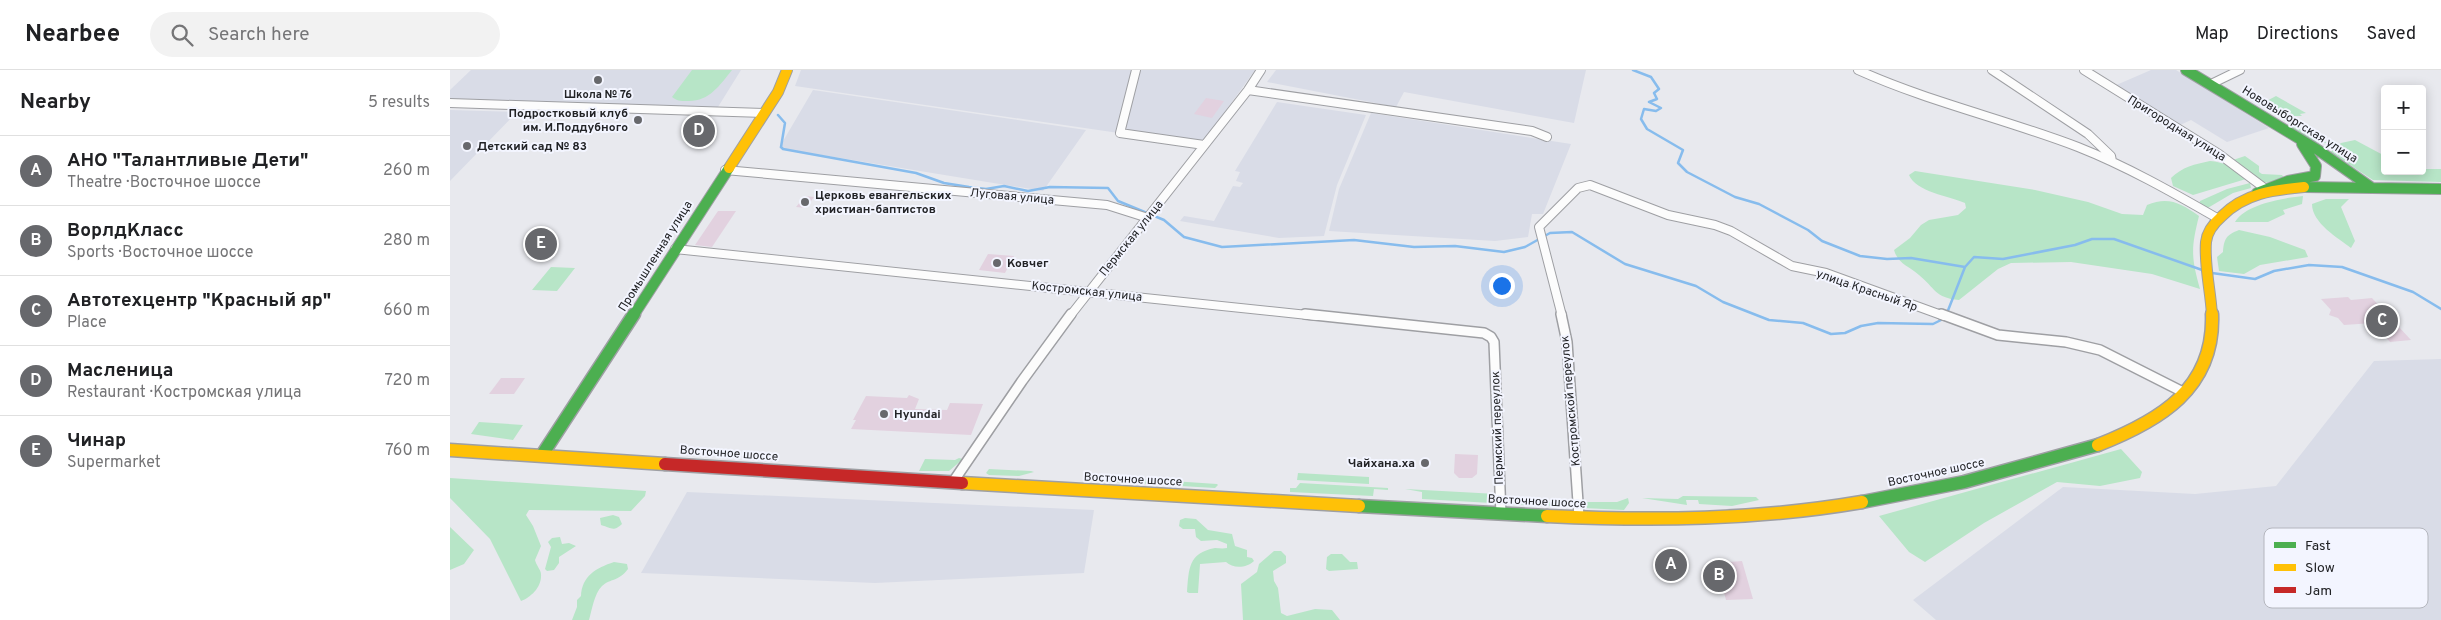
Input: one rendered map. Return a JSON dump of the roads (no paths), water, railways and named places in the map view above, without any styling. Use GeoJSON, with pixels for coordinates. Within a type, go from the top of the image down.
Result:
{"type":"FeatureCollection","features":[{"type":"Feature","properties":{"kind":"main road","name":"Промышленная улица"},"geometry":{"type":"LineString","coordinates":[[542,455],[635,314],[725,170],[764,113],[781,85],[787,70]]}},
{"type":"Feature","properties":{"kind":"main road","name":"Нововыборгская улица"},"geometry":{"type":"LineString","coordinates":[[2186,70],[2280,127],[2372,188]]}},
{"type":"Feature","properties":{"kind":"main road"},"geometry":{"type":"LineString","coordinates":[[2266,190],[2288,181],[2308,178],[2317,172],[2316,166],[2307,150],[2280,127]]}},
{"type":"Feature","properties":{"kind":"main road","name":"Восточное шоссе"},"geometry":{"type":"LineString","coordinates":[[450,450],[1501,514],[1670,519],[1767,515],[1836,507],[1964,482],[2096,446],[2132,431],[2167,411],[2197,376],[2211,342],[2210,284],[2207,259],[2209,229],[2217,218],[2230,206],[2250,195],[2266,190],[2309,187],[2441,189]]}},
{"type":"Feature","properties":{"kind":"street"},"geometry":{"type":"LineString","coordinates":[[1136,70],[1120,133],[1204,146]]}},
{"type":"Feature","properties":{"kind":"street","name":"Пермская улица"},"geometry":{"type":"LineString","coordinates":[[953,482],[1088,290],[1148,218],[1248,90],[1261,70]]}},
{"type":"Feature","properties":{"kind":"street"},"geometry":{"type":"LineString","coordinates":[[1858,70],[1913,93],[2053,138],[2112,161],[2166,188],[2217,218]]}},
{"type":"Feature","properties":{"kind":"street"},"geometry":{"type":"LineString","coordinates":[[1992,70],[2088,134],[2111,156],[2112,161]]}},
{"type":"Feature","properties":{"kind":"street","name":"Пригородная улица"},"geometry":{"type":"LineString","coordinates":[[2084,70],[2219,154],[2266,190]]}},
{"type":"Feature","properties":{"kind":"street"},"geometry":{"type":"LineString","coordinates":[[2211,84],[2240,70]]}},
{"type":"Feature","properties":{"kind":"street"},"geometry":{"type":"LineString","coordinates":[[1248,90],[1532,131],[1547,137]]}},
{"type":"Feature","properties":{"kind":"street"},"geometry":{"type":"LineString","coordinates":[[450,103],[764,113]]}},
{"type":"Feature","properties":{"kind":"street","name":"Луговая улица"},"geometry":{"type":"LineString","coordinates":[[725,170],[1107,205],[1148,218]]}},
{"type":"Feature","properties":{"kind":"street","name":"улица Красный Яр"},"geometry":{"type":"LineString","coordinates":[[1539,227],[1578,188],[1590,185],[1597,186],[1668,215],[1715,225],[1731,231],[1792,266],[1826,273],[1946,318],[2012,338],[2044,339],[2100,350],[2183,392]]}},
{"type":"Feature","properties":{"kind":"street","name":"Костромской переулок"},"geometry":{"type":"LineString","coordinates":[[1539,227],[1555,283],[1567,342],[1579,517]]}},
{"type":"Feature","properties":{"kind":"street","name":"Костромская улица"},"geometry":{"type":"LineString","coordinates":[[675,249],[1088,290],[1484,333],[1491,337],[1494,342]]}},
{"type":"Feature","properties":{"kind":"street","name":"Пермский переулок"},"geometry":{"type":"LineString","coordinates":[[1494,342],[1501,514]]}},
{"type":"Feature","properties":{"kind":"waterway"},"geometry":{"type":"LineString","coordinates":[[1633,70],[1651,77],[1659,89],[1654,93],[1657,99],[1649,102],[1661,108],[1656,111],[1644,109],[1641,119],[1647,129],[1683,150],[1678,163],[1687,172],[1735,197],[1759,204],[1808,230],[1822,241],[1860,256],[1887,259],[1911,258],[1965,267]]}},
{"type":"Feature","properties":{"kind":"waterway"},"geometry":{"type":"LineString","coordinates":[[778,115],[785,123],[781,147],[783,149],[916,173],[944,183],[969,187],[986,189],[1004,186],[1028,191],[1050,187],[1108,188],[1118,201],[1164,220],[1184,237],[1222,247],[1354,240],[1414,247],[1455,246],[1504,252],[1525,247],[1550,233],[1572,232],[1625,264],[1696,286],[1723,302],[1769,320],[1803,323],[1831,334],[1845,333],[1861,326],[1878,323],[1933,324],[1943,319]]}},
{"type":"Feature","properties":{"kind":"waterway"},"geometry":{"type":"LineString","coordinates":[[1965,267],[1974,257],[2003,259],[2075,245],[2092,239],[2114,239],[2205,271]]}},
{"type":"Feature","properties":{"kind":"waterway"},"geometry":{"type":"LineString","coordinates":[[2212,273],[2255,279],[2274,271],[2309,265],[2342,267],[2413,292],[2441,309]]}},
{"type":"Feature","properties":{"kind":"waterway"},"geometry":{"type":"LineString","coordinates":[[1947,313],[1965,267]]}},
{"type":"Feature","properties":{"kind":"place","name":"Школа № 76"},"geometry":{"type":"Point","coordinates":[598,80]}},
{"type":"Feature","properties":{"kind":"place","name":"Подростковый клуб им. И.Поддубного"},"geometry":{"type":"Point","coordinates":[638,120]}},
{"type":"Feature","properties":{"kind":"place","name":"Масленица"},"geometry":{"type":"Point","coordinates":[699,131]}},
{"type":"Feature","properties":{"kind":"place","name":"Детский сад № 83"},"geometry":{"type":"Point","coordinates":[467,146]}},
{"type":"Feature","properties":{"kind":"place","name":"Церковь евангельских христиан-баптистов"},"geometry":{"type":"Point","coordinates":[805,202]}},
{"type":"Feature","properties":{"kind":"place","name":"Чинар"},"geometry":{"type":"Point","coordinates":[541,244]}},
{"type":"Feature","properties":{"kind":"place","name":"Ковчег"},"geometry":{"type":"Point","coordinates":[997,263]}},
{"type":"Feature","properties":{"kind":"place","name":"Автотехцентр \"Красный яр\""},"geometry":{"type":"Point","coordinates":[2382,321]}},
{"type":"Feature","properties":{"kind":"place","name":"Hyundai"},"geometry":{"type":"Point","coordinates":[884,414]}},
{"type":"Feature","properties":{"kind":"place","name":"Чайхана.ха"},"geometry":{"type":"Point","coordinates":[1425,463]}},
{"type":"Feature","properties":{"kind":"place","name":"АНО \"Талантливые Дети\""},"geometry":{"type":"Point","coordinates":[1671,565]}},
{"type":"Feature","properties":{"kind":"place","name":"ВорлдКласс"},"geometry":{"type":"Point","coordinates":[1719,576]}}]}
